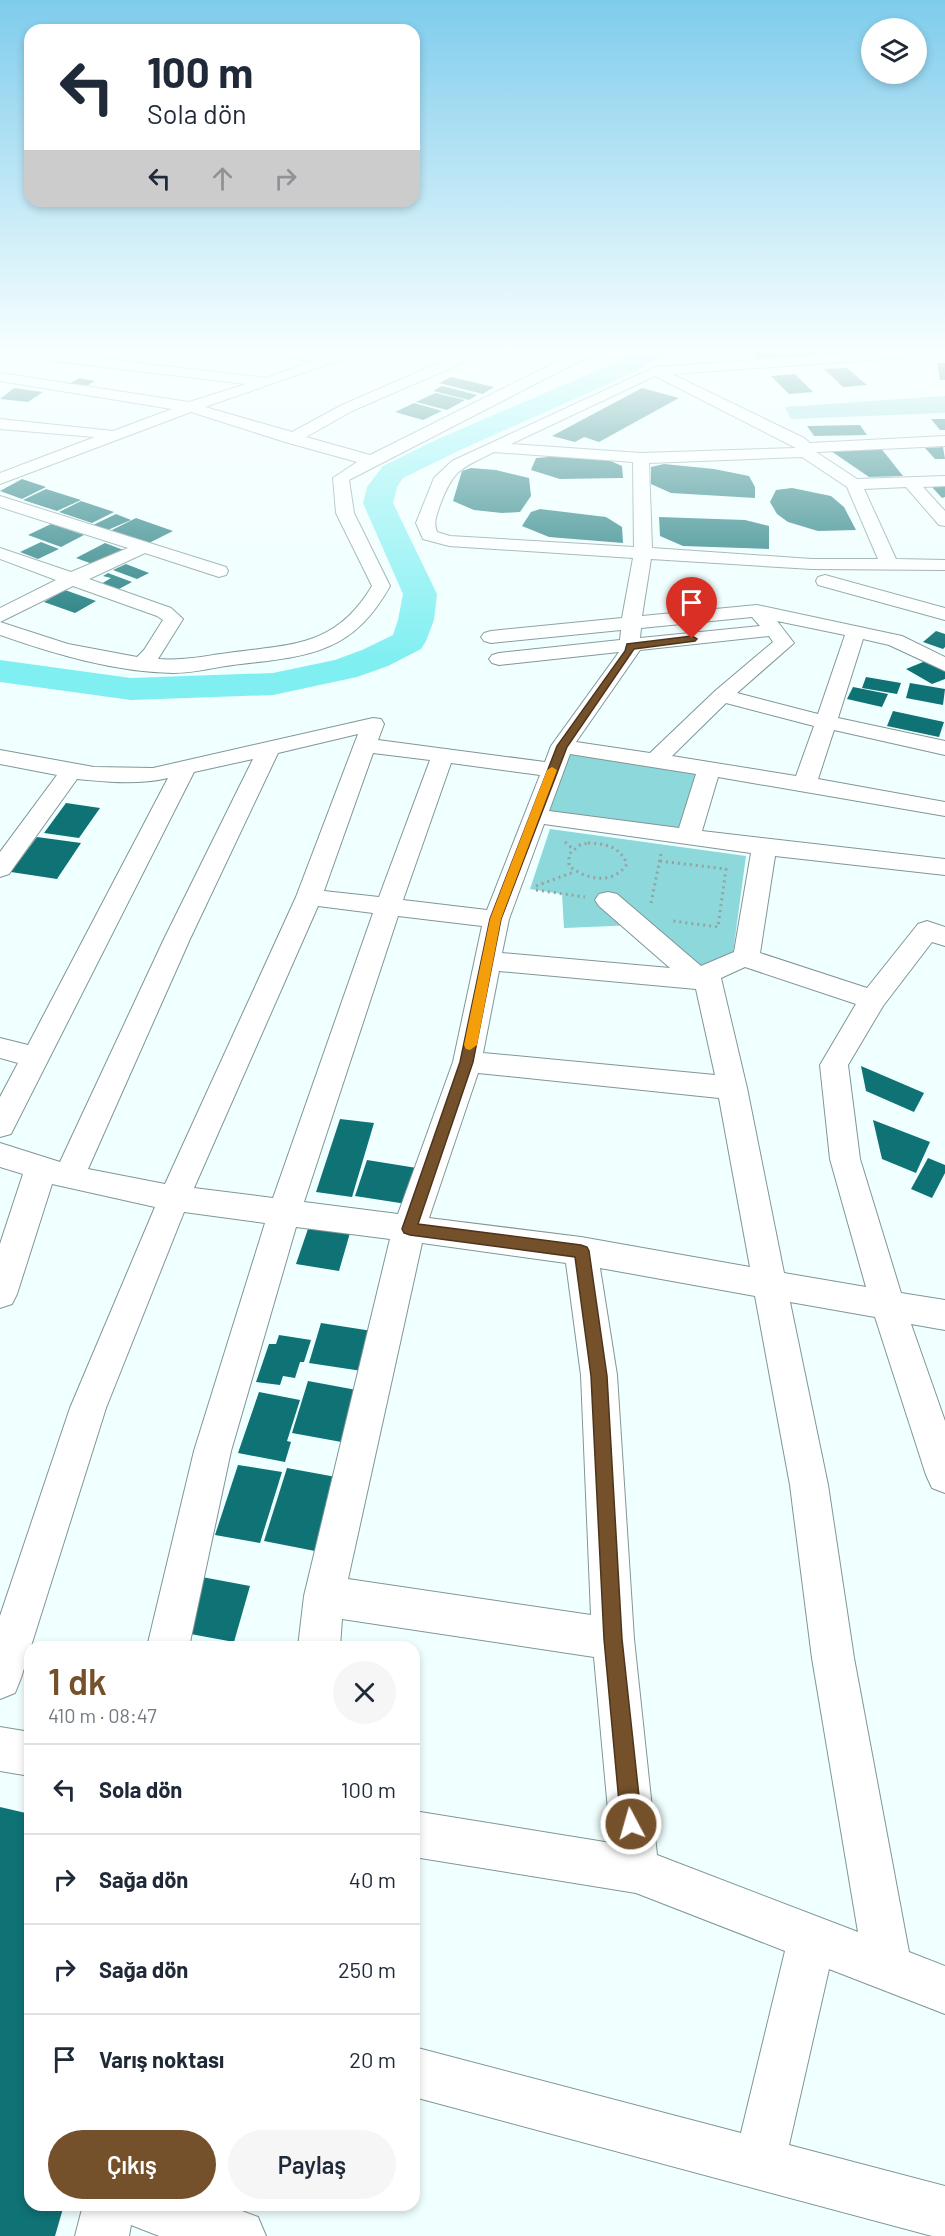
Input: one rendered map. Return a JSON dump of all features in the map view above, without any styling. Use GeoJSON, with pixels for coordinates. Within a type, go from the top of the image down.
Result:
{"type":"FeatureCollection","features":[{"type":"Feature","properties":{"kind":"street"},"geometry":{"type":"LineString","coordinates":[[0,479],[68,453]]}},
{"type":"Feature","properties":{"kind":"street"},"geometry":{"type":"LineString","coordinates":[[343,453],[371,461]]}},
{"type":"Feature","properties":{"kind":"street"},"geometry":{"type":"LineString","coordinates":[[0,628],[100,658],[168,667],[304,650],[340,635],[374,602],[381,586],[345,513],[341,478],[386,453]]}},
{"type":"Feature","properties":{"kind":"street"},"geometry":{"type":"LineString","coordinates":[[479,453],[458,464],[442,478],[425,523],[429,535],[449,542],[812,564],[945,565]]}},
{"type":"Feature","properties":{"kind":"street"},"geometry":{"type":"LineString","coordinates":[[578,453],[641,458],[737,453]]}},
{"type":"Feature","properties":{"kind":"street"},"geometry":{"type":"LineString","coordinates":[[811,453],[854,484],[890,566]]}},
{"type":"Feature","properties":{"kind":"street"},"geometry":{"type":"LineString","coordinates":[[320,1641],[324,1596],[410,1229],[467,1062],[496,919],[557,758],[630,651],[643,554],[641,458]]}},
{"type":"Feature","properties":{"kind":"street"},"geometry":{"type":"LineString","coordinates":[[854,484],[945,482]]}},
{"type":"Feature","properties":{"kind":"street"},"geometry":{"type":"LineString","coordinates":[[911,483],[945,520]]}},
{"type":"Feature","properties":{"kind":"street"},"geometry":{"type":"LineString","coordinates":[[0,501],[219,571]]}},
{"type":"Feature","properties":{"kind":"street"},"geometry":{"type":"LineString","coordinates":[[0,616],[72,579],[142,548]]}},
{"type":"Feature","properties":{"kind":"street"},"geometry":{"type":"LineString","coordinates":[[0,553],[164,612],[172,619],[152,654],[142,663]]}},
{"type":"Feature","properties":{"kind":"street"},"geometry":{"type":"LineString","coordinates":[[825,581],[945,614]]}},
{"type":"Feature","properties":{"kind":"street"},"geometry":{"type":"LineString","coordinates":[[655,761],[722,695],[784,643],[758,611]]}},
{"type":"Feature","properties":{"kind":"street"},"geometry":{"type":"LineString","coordinates":[[499,659],[758,611],[895,640],[945,665]]}},
{"type":"Feature","properties":{"kind":"street"},"geometry":{"type":"LineString","coordinates":[[491,637],[775,630]]}},
{"type":"Feature","properties":{"kind":"street"},"geometry":{"type":"LineString","coordinates":[[805,784],[856,632]]}},
{"type":"Feature","properties":{"kind":"street"},"geometry":{"type":"LineString","coordinates":[[722,695],[825,722],[943,744]]}},
{"type":"Feature","properties":{"kind":"street"},"geometry":{"type":"LineString","coordinates":[[0,1678],[88,1408],[174,1198],[309,897],[373,724],[153,775],[125,777],[70,773],[3,761]]}},
{"type":"Feature","properties":{"kind":"street"},"geometry":{"type":"LineString","coordinates":[[365,745],[443,755],[655,761],[805,784],[945,809]]}},
{"type":"Feature","properties":{"kind":"street"},"geometry":{"type":"LineString","coordinates":[[0,1294],[55,1172],[177,939],[269,748]]}},
{"type":"Feature","properties":{"kind":"street"},"geometry":{"type":"LineString","coordinates":[[169,1641],[219,1426],[283,1212],[388,906],[443,755]]}},
{"type":"Feature","properties":{"kind":"street"},"geometry":{"type":"LineString","coordinates":[[0,1126],[34,1056],[185,768]]}},
{"type":"Feature","properties":{"kind":"street"},"geometry":{"type":"LineString","coordinates":[[688,837],[709,769]]}},
{"type":"Feature","properties":{"kind":"street"},"geometry":{"type":"LineString","coordinates":[[0,869],[70,773]]}},
{"type":"Feature","properties":{"kind":"street"},"geometry":{"type":"LineString","coordinates":[[534,816],[764,847],[945,867]]}},
{"type":"Feature","properties":{"kind":"street"},"geometry":{"type":"LineString","coordinates":[[746,958],[764,847]]}},
{"type":"Feature","properties":{"kind":"street"},"geometry":{"type":"LineString","coordinates":[[309,897],[496,919]]}},
{"type":"Feature","properties":{"kind":"street"},"geometry":{"type":"LineString","coordinates":[[608,900],[704,977],[732,1088],[809,1485],[833,1658],[888,1968]]}},
{"type":"Feature","properties":{"kind":"street"},"geometry":{"type":"LineString","coordinates":[[945,937],[927,930],[873,1000],[834,1065],[845,1159],[888,1306],[945,1475]]}},
{"type":"Feature","properties":{"kind":"street"},"geometry":{"type":"LineString","coordinates":[[488,961],[704,977],[732,960],[746,958],[873,1000]]}},
{"type":"Feature","properties":{"kind":"street"},"geometry":{"type":"LineString","coordinates":[[0,1048],[34,1056]]}},
{"type":"Feature","properties":{"kind":"street"},"geometry":{"type":"LineString","coordinates":[[467,1062],[732,1088]]}},
{"type":"Feature","properties":{"kind":"street"},"geometry":{"type":"LineString","coordinates":[[0,1155],[55,1172],[174,1198],[581,1251],[945,1315]]}},
{"type":"Feature","properties":{"kind":"street"},"geometry":{"type":"LineString","coordinates":[[581,1251],[599,1376],[613,1639],[636,1870]]}},
{"type":"Feature","properties":{"kind":"street"},"geometry":{"type":"LineString","coordinates":[[324,1596],[613,1639]]}},
{"type":"Feature","properties":{"kind":"street"},"geometry":{"type":"LineString","coordinates":[[0,1749],[24,1753]]}},
{"type":"Feature","properties":{"kind":"street"},"geometry":{"type":"LineString","coordinates":[[420,1835],[636,1870],[945,1990]]}},
{"type":"Feature","properties":{"kind":"street"},"geometry":{"type":"LineString","coordinates":[[759,2164],[812,1938]]}},
{"type":"Feature","properties":{"kind":"street"},"geometry":{"type":"LineString","coordinates":[[420,2074],[945,2213]]}},
{"type":"Feature","properties":{"kind":"street"},"geometry":{"type":"LineString","coordinates":[[102,2236],[108,2211]]}},
{"type":"Feature","properties":{"kind":"street"},"geometry":{"type":"LineString","coordinates":[[164,2211],[239,2236]]}},
{"type":"Feature","properties":{"kind":"path"},"geometry":{"type":"LineString","coordinates":[[530,889],[574,872],[591,878],[610,878],[624,870],[626,858],[622,852],[607,844],[580,845],[569,854],[569,866],[574,872]]}},
{"type":"Feature","properties":{"kind":"path"},"geometry":{"type":"LineString","coordinates":[[650,907],[662,849]]}},
{"type":"Feature","properties":{"kind":"path"},"geometry":{"type":"LineString","coordinates":[[660,861],[726,869],[718,927],[671,921]]}},
{"type":"Feature","properties":{"kind":"path"},"geometry":{"type":"LineString","coordinates":[[530,889],[533,879]]}},
{"type":"Feature","properties":{"kind":"path"},"geometry":{"type":"LineString","coordinates":[[530,889],[608,900]]}},
{"type":"Feature","properties":{"kind":"shaded area"},"geometry":{"type":"Polygon","coordinates":[[[562,746],[709,769],[688,837],[534,816],[562,746]]]}},
{"type":"Feature","properties":{"kind":"shaded area"},"geometry":{"type":"Polygon","coordinates":[[[550,829],[746,856],[732,960],[700,980],[637,925],[564,928],[562,894],[530,889],[550,829]]]}},
{"type":"Feature","properties":{"kind":"building"},"geometry":{"type":"Polygon","coordinates":[[[834,453],[885,453],[903,476],[869,477],[834,453]]]}},
{"type":"Feature","properties":{"kind":"building"},"geometry":{"type":"Polygon","coordinates":[[[930,453],[944,453],[945,459],[935,459],[930,453]]]}},
{"type":"Feature","properties":{"kind":"building"},"geometry":{"type":"Polygon","coordinates":[[[574,455],[606,459],[622,466],[623,478],[560,479],[531,470],[536,458],[574,455]]]}},
{"type":"Feature","properties":{"kind":"building"},"geometry":{"type":"Polygon","coordinates":[[[664,464],[714,469],[749,476],[755,487],[755,498],[671,493],[651,484],[651,467],[664,464]]]}},
{"type":"Feature","properties":{"kind":"building"},"geometry":{"type":"Polygon","coordinates":[[[471,468],[496,470],[529,478],[531,496],[520,512],[474,510],[453,501],[462,471],[471,468]]]}},
{"type":"Feature","properties":{"kind":"building"},"geometry":{"type":"Polygon","coordinates":[[[22,479],[46,487],[22,499],[0,491],[22,479]]]}},
{"type":"Feature","properties":{"kind":"building"},"geometry":{"type":"Polygon","coordinates":[[[945,485],[945,497],[942,498],[931,486],[945,485]]]}},
{"type":"Feature","properties":{"kind":"building"},"geometry":{"type":"Polygon","coordinates":[[[792,488],[831,496],[844,507],[856,530],[818,531],[788,522],[777,514],[770,502],[776,490],[792,488]]]}},
{"type":"Feature","properties":{"kind":"building"},"geometry":{"type":"Polygon","coordinates":[[[46,489],[81,500],[57,511],[23,500],[46,489]]]}},
{"type":"Feature","properties":{"kind":"building"},"geometry":{"type":"Polygon","coordinates":[[[81,501],[114,512],[92,523],[59,512],[81,501]]]}},
{"type":"Feature","properties":{"kind":"building"},"geometry":{"type":"Polygon","coordinates":[[[540,509],[606,517],[622,527],[623,543],[549,537],[522,526],[531,512],[540,509]]]}},
{"type":"Feature","properties":{"kind":"building"},"geometry":{"type":"Polygon","coordinates":[[[116,514],[131,520],[103,532],[89,527],[116,514]]]}},
{"type":"Feature","properties":{"kind":"building"},"geometry":{"type":"Polygon","coordinates":[[[659,517],[745,520],[769,526],[769,549],[683,546],[660,536],[659,517]]]}},
{"type":"Feature","properties":{"kind":"building"},"geometry":{"type":"Polygon","coordinates":[[[136,518],[173,531],[147,544],[110,531],[136,518]]]}},
{"type":"Feature","properties":{"kind":"building"},"geometry":{"type":"Polygon","coordinates":[[[51,524],[84,535],[61,547],[28,535],[51,524]]]}},
{"type":"Feature","properties":{"kind":"building"},"geometry":{"type":"Polygon","coordinates":[[[41,542],[59,549],[38,559],[20,552],[41,542]]]}},
{"type":"Feature","properties":{"kind":"building"},"geometry":{"type":"Polygon","coordinates":[[[105,543],[126,551],[98,566],[76,558],[105,543]]]}},
{"type":"Feature","properties":{"kind":"building"},"geometry":{"type":"Polygon","coordinates":[[[126,564],[149,573],[137,579],[113,570],[126,564]]]}},
{"type":"Feature","properties":{"kind":"building"},"geometry":{"type":"Polygon","coordinates":[[[108,573],[132,582],[117,590],[101,584],[111,578],[103,576],[108,573]]]}},
{"type":"Feature","properties":{"kind":"building"},"geometry":{"type":"Polygon","coordinates":[[[65,590],[96,601],[75,613],[44,602],[65,590]]]}},
{"type":"Feature","properties":{"kind":"building"},"geometry":{"type":"Polygon","coordinates":[[[936,631],[945,634],[943,649],[923,642],[936,631]]]}},
{"type":"Feature","properties":{"kind":"building"},"geometry":{"type":"Polygon","coordinates":[[[928,660],[945,670],[945,679],[932,684],[906,669],[928,660]]]}},
{"type":"Feature","properties":{"kind":"building"},"geometry":{"type":"Polygon","coordinates":[[[866,677],[901,683],[897,694],[862,688],[866,677]]]}},
{"type":"Feature","properties":{"kind":"building"},"geometry":{"type":"Polygon","coordinates":[[[910,683],[945,689],[943,705],[906,698],[910,683]]]}},
{"type":"Feature","properties":{"kind":"building"},"geometry":{"type":"Polygon","coordinates":[[[853,687],[888,694],[882,707],[847,699],[853,687]]]}},
{"type":"Feature","properties":{"kind":"building"},"geometry":{"type":"Polygon","coordinates":[[[893,711],[944,722],[939,737],[887,726],[893,711]]]}},
{"type":"Feature","properties":{"kind":"building"},"geometry":{"type":"Polygon","coordinates":[[[66,803],[100,808],[79,838],[44,833],[66,803]]]}},
{"type":"Feature","properties":{"kind":"building"},"geometry":{"type":"Polygon","coordinates":[[[37,837],[81,843],[57,879],[11,872],[37,837]]]}},
{"type":"Feature","properties":{"kind":"building"},"geometry":{"type":"Polygon","coordinates":[[[861,1066],[924,1093],[914,1112],[866,1091],[861,1066]]]}},
{"type":"Feature","properties":{"kind":"building"},"geometry":{"type":"Polygon","coordinates":[[[340,1119],[374,1123],[352,1197],[316,1192],[340,1119]]]}},
{"type":"Feature","properties":{"kind":"building"},"geometry":{"type":"Polygon","coordinates":[[[873,1120],[930,1142],[916,1173],[882,1159],[873,1120]]]}},
{"type":"Feature","properties":{"kind":"building"},"geometry":{"type":"Polygon","coordinates":[[[928,1158],[945,1165],[945,1173],[932,1198],[911,1189],[928,1158]]]}},
{"type":"Feature","properties":{"kind":"building"},"geometry":{"type":"Polygon","coordinates":[[[367,1160],[423,1169],[413,1205],[355,1196],[367,1160]]]}},
{"type":"Feature","properties":{"kind":"building"},"geometry":{"type":"Polygon","coordinates":[[[311,1220],[352,1226],[339,1271],[296,1264],[311,1220]]]}},
{"type":"Feature","properties":{"kind":"building"},"geometry":{"type":"Polygon","coordinates":[[[321,1323],[372,1331],[362,1371],[309,1363],[321,1323]]]}},
{"type":"Feature","properties":{"kind":"building"},"geometry":{"type":"Polygon","coordinates":[[[279,1335],[311,1340],[304,1362],[300,1362],[295,1378],[283,1376],[280,1385],[256,1382],[269,1344],[276,1344],[279,1335]]]}},
{"type":"Feature","properties":{"kind":"building"},"geometry":{"type":"Polygon","coordinates":[[[308,1381],[362,1391],[347,1443],[292,1433],[308,1381]]]}},
{"type":"Feature","properties":{"kind":"building"},"geometry":{"type":"Polygon","coordinates":[[[259,1392],[300,1400],[287,1441],[291,1442],[285,1462],[238,1453],[259,1392]]]}},
{"type":"Feature","properties":{"kind":"building"},"geometry":{"type":"Polygon","coordinates":[[[238,1465],[282,1472],[260,1543],[215,1535],[238,1465]]]}},
{"type":"Feature","properties":{"kind":"building"},"geometry":{"type":"Polygon","coordinates":[[[287,1468],[336,1477],[315,1551],[264,1541],[287,1468]]]}},
{"type":"Feature","properties":{"kind":"building"},"geometry":{"type":"Polygon","coordinates":[[[202,1577],[250,1586],[234,1641],[185,1633],[202,1577]]]}},
{"type":"Feature","properties":{"kind":"building"},"geometry":{"type":"Polygon","coordinates":[[[0,1807],[24,1813],[24,2211],[62,2211],[55,2236],[0,2236],[0,1807]]]}},
{"type":"Feature","properties":{"kind":"waterway"},"geometry":{"type":"LineString","coordinates":[[0,671],[131,689],[273,684],[344,669],[375,658],[408,641],[416,620],[420,594],[378,503],[382,487],[393,472],[431,453]]}},
{"type":"Feature","properties":{"kind":"slow traffic"},"geometry":{"type":"LineString","coordinates":[[470,1045],[496,919],[552,770]]}},
{"type":"Feature","properties":{"kind":"route"},"geometry":{"type":"LineString","coordinates":[[631,1824],[613,1639],[599,1376],[581,1251],[410,1229],[467,1062],[496,919],[562,746],[630,651],[630,646],[692,639]]}}]}
